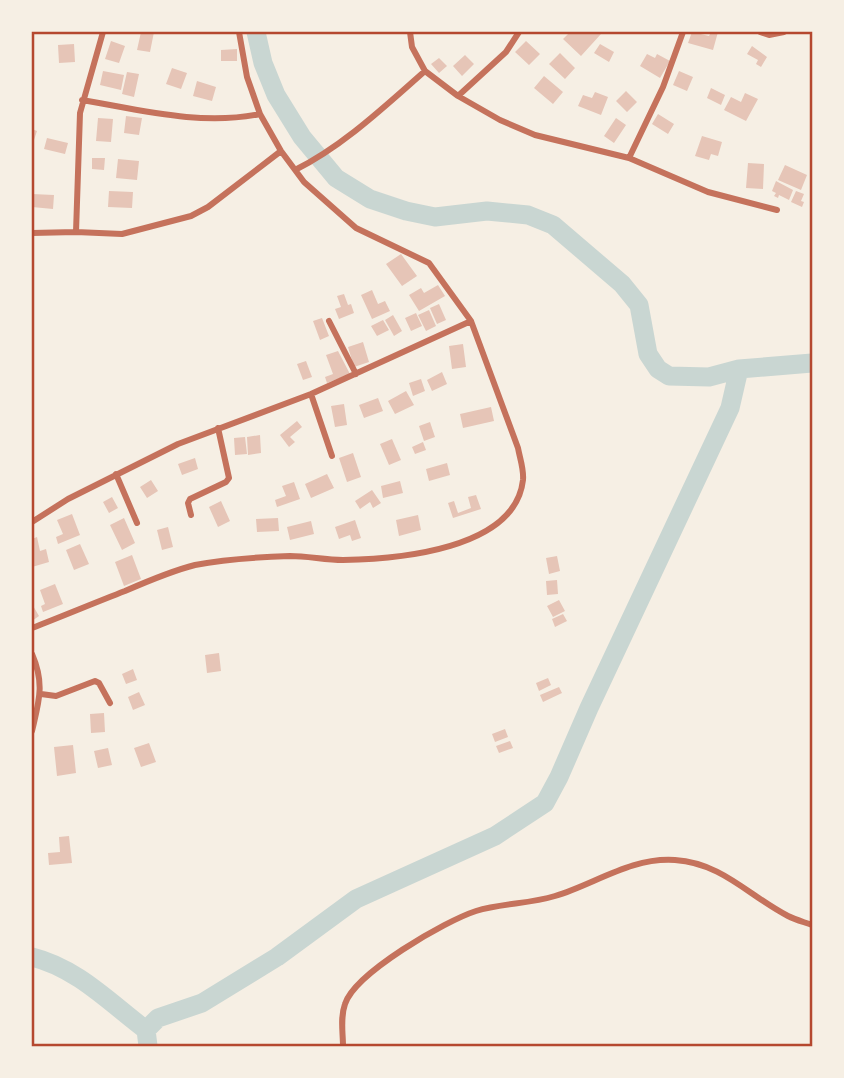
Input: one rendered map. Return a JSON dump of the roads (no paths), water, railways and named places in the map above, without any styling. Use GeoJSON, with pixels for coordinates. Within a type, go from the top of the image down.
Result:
{"type":"FeatureCollection","features":[{"type":"Feature","properties":{"kind":"street"},"geometry":{"type":"LineString","coordinates":[[76,232],[82,100],[103,32]]}},
{"type":"Feature","properties":{"kind":"street"},"geometry":{"type":"LineString","coordinates":[[32,628],[193,566],[293,556],[342,560],[415,554],[440,548],[484,532],[501,521],[519,495],[523,468],[518,448],[471,321],[429,263],[356,228],[311,189],[295,170],[260,114],[236,32]]}},
{"type":"Feature","properties":{"kind":"street"},"geometry":{"type":"LineString","coordinates":[[410,32],[412,47],[425,71],[483,111],[535,135],[629,158],[708,192],[777,210]]}},
{"type":"Feature","properties":{"kind":"street"},"geometry":{"type":"LineString","coordinates":[[458,96],[506,52],[519,32]]}},
{"type":"Feature","properties":{"kind":"street"},"geometry":{"type":"LineString","coordinates":[[629,158],[663,87],[683,32]]}},
{"type":"Feature","properties":{"kind":"street"},"geometry":{"type":"LineString","coordinates":[[760,32],[776,35],[784,32]]}},
{"type":"Feature","properties":{"kind":"street"},"geometry":{"type":"LineString","coordinates":[[295,170],[324,154],[376,114],[425,71]]}},
{"type":"Feature","properties":{"kind":"street"},"geometry":{"type":"LineString","coordinates":[[82,100],[199,118],[234,118],[260,114]]}},
{"type":"Feature","properties":{"kind":"street"},"geometry":{"type":"LineString","coordinates":[[32,233],[121,234],[200,212],[281,151]]}},
{"type":"Feature","properties":{"kind":"street"},"geometry":{"type":"LineString","coordinates":[[329,321],[356,374]]}},
{"type":"Feature","properties":{"kind":"street"},"geometry":{"type":"LineString","coordinates":[[32,522],[116,474],[178,444],[311,394],[471,321]]}},
{"type":"Feature","properties":{"kind":"street"},"geometry":{"type":"LineString","coordinates":[[311,394],[332,456]]}},
{"type":"Feature","properties":{"kind":"street"},"geometry":{"type":"LineString","coordinates":[[191,514],[188,503],[190,499],[229,478],[218,428]]}},
{"type":"Feature","properties":{"kind":"street"},"geometry":{"type":"LineString","coordinates":[[116,474],[137,523]]}},
{"type":"Feature","properties":{"kind":"street"},"geometry":{"type":"LineString","coordinates":[[32,654],[39,672],[41,694],[32,731]]}},
{"type":"Feature","properties":{"kind":"street"},"geometry":{"type":"LineString","coordinates":[[41,694],[56,696],[95,681],[99,683],[110,703]]}},
{"type":"Feature","properties":{"kind":"street"},"geometry":{"type":"LineString","coordinates":[[344,1046],[342,1018],[345,1004],[352,990],[383,962],[475,911],[552,897],[635,864],[674,860],[710,867],[732,878],[787,915],[813,925]]}},
{"type":"Feature","properties":{"kind":"waterway"},"geometry":{"type":"LineString","coordinates":[[256,32],[263,63],[276,95],[302,137],[336,178],[370,199],[435,217],[487,211],[528,215],[553,225],[622,284],[639,305],[648,354],[658,369],[669,376],[709,377],[739,369],[812,363]]}},
{"type":"Feature","properties":{"kind":"waterway"},"geometry":{"type":"LineString","coordinates":[[148,1046],[146,1030],[158,1018],[202,1003],[277,957],[356,899],[495,836],[545,803],[730,408],[739,369]]}},
{"type":"Feature","properties":{"kind":"waterway"},"geometry":{"type":"LineString","coordinates":[[32,957],[64,969],[146,1030]]}}]}
